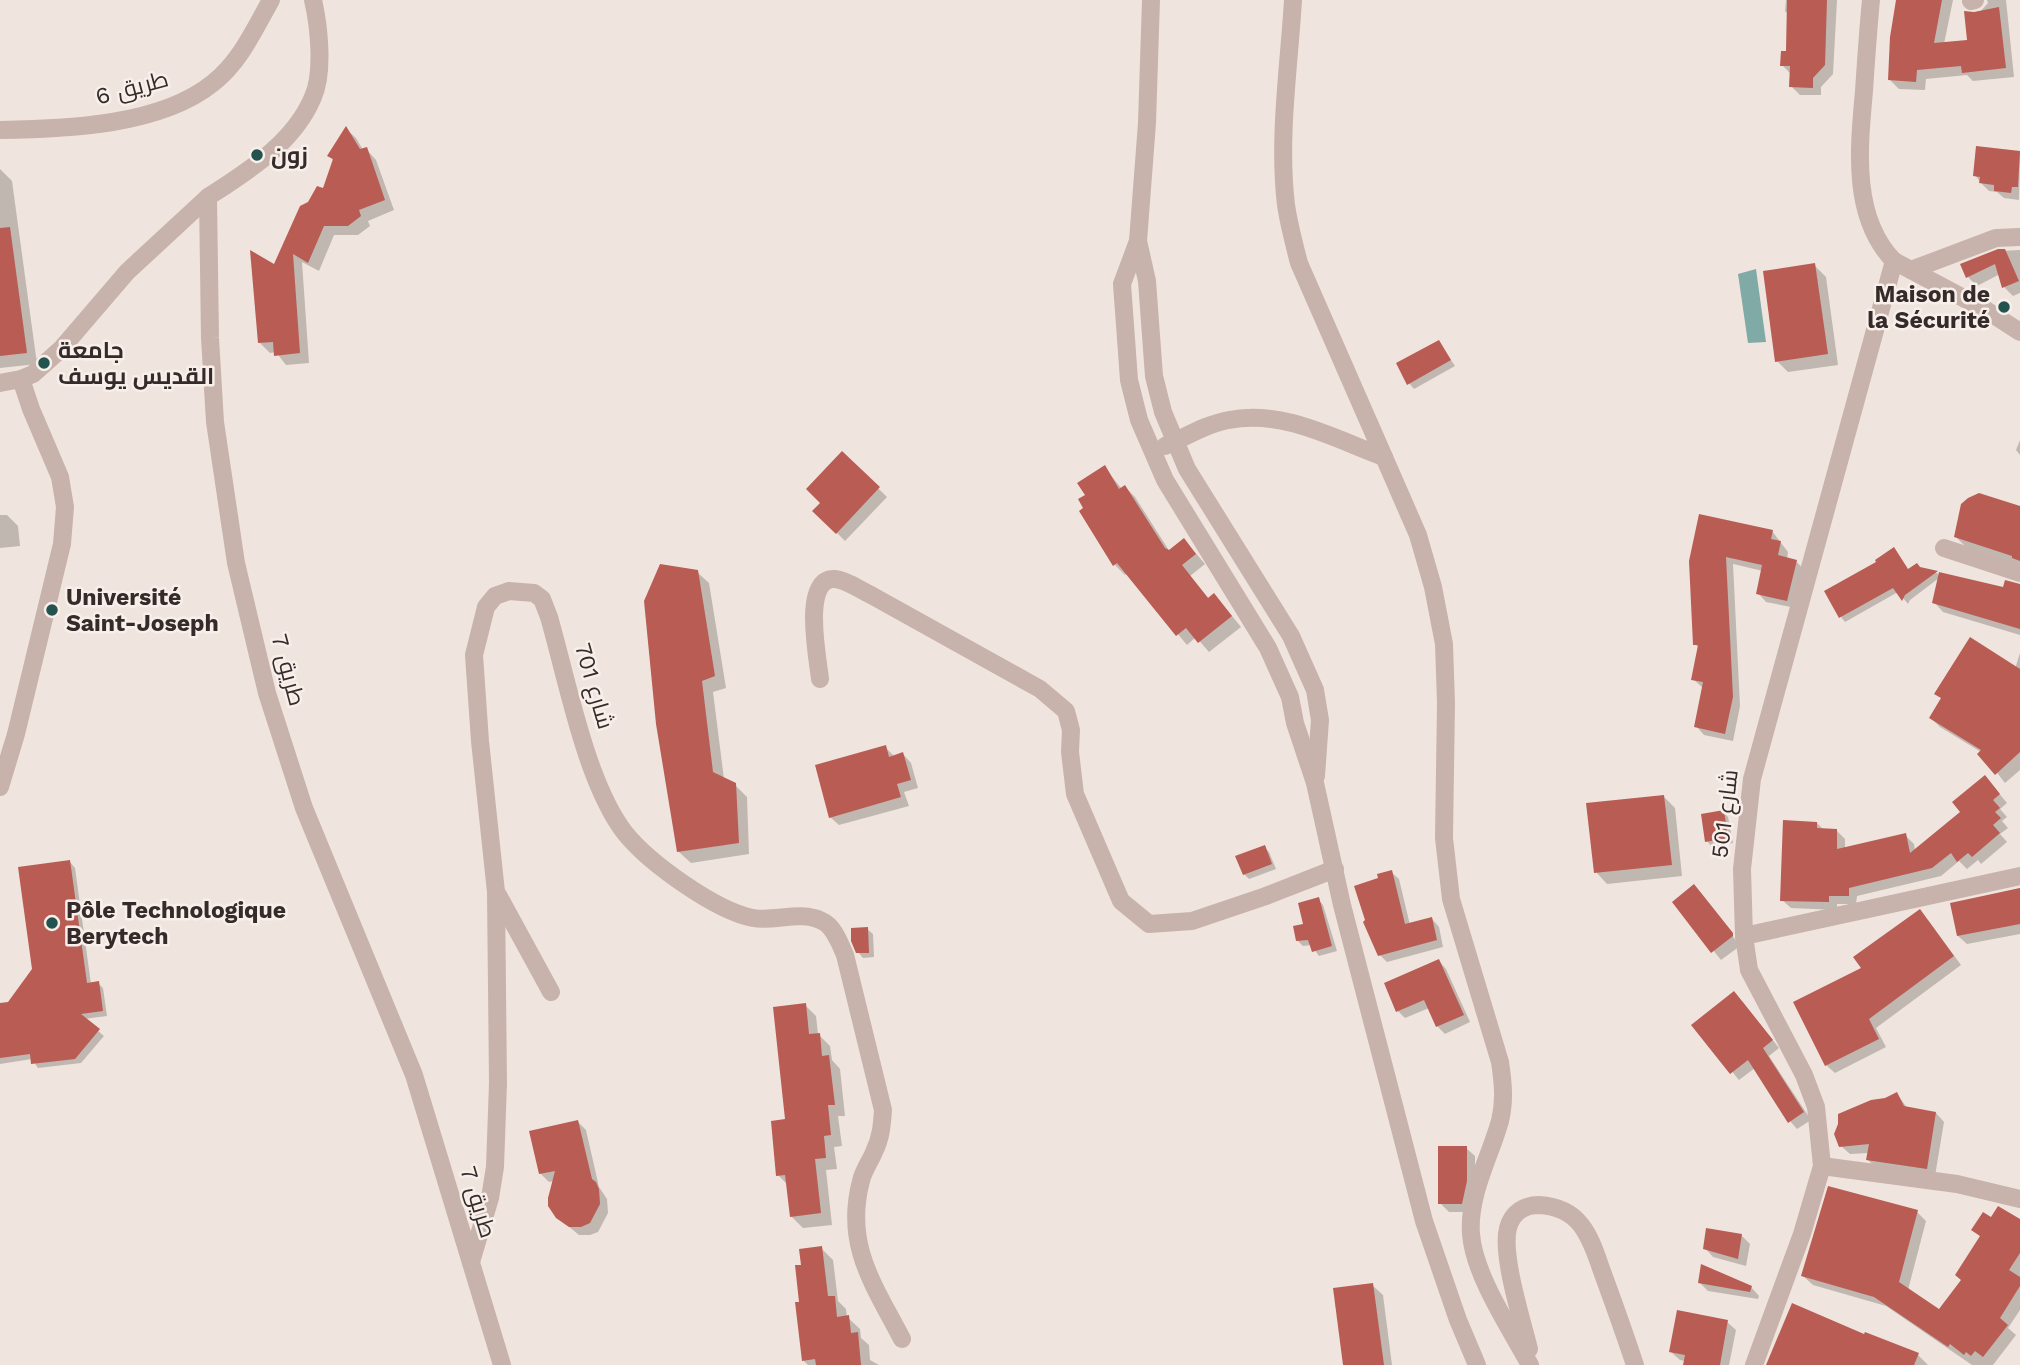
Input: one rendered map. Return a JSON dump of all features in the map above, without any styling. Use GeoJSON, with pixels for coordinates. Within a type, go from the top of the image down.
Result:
{"type":"FeatureCollection","features":[{"type":"Feature","properties":{"kind":"street","name":"طريق 6"},"geometry":{"type":"LineString","coordinates":[[0,130],[101,123],[165,108],[193,96],[213,83],[232,64],[246,46],[271,0]]}},
{"type":"Feature","properties":{"kind":"street"},"geometry":{"type":"LineString","coordinates":[[0,383],[33,374],[61,349],[127,272],[208,197],[248,170],[291,133],[314,96],[320,55],[313,0]]}},
{"type":"Feature","properties":{"kind":"street"},"geometry":{"type":"LineString","coordinates":[[1151,0],[1147,123],[1138,241],[1122,284],[1129,380],[1139,421],[1180,508],[1268,648],[1290,697],[1295,723],[1315,783],[1424,1221],[1458,1320],[1477,1365]]}},
{"type":"Feature","properties":{"kind":"street"},"geometry":{"type":"LineString","coordinates":[[1293,0],[1283,164],[1286,206],[1300,263],[1418,535],[1433,587],[1444,644],[1444,838],[1451,899],[1500,1062],[1504,1090],[1500,1119],[1474,1200],[1471,1232],[1476,1263],[1531,1365]]}},
{"type":"Feature","properties":{"kind":"street"},"geometry":{"type":"LineString","coordinates":[[1871,0],[1859,155],[1868,218],[1882,249],[1894,261],[2020,332]]}},
{"type":"Feature","properties":{"kind":"street","name":"طريق 7"},"geometry":{"type":"LineString","coordinates":[[208,197],[210,338],[215,422],[236,563],[267,693],[304,808],[414,1075],[502,1365]]}},
{"type":"Feature","properties":{"kind":"street"},"geometry":{"type":"LineString","coordinates":[[1911,270],[1996,238],[2020,237]]}},
{"type":"Feature","properties":{"kind":"street"},"geometry":{"type":"LineString","coordinates":[[1138,241],[1147,281],[1154,376],[1163,412],[1202,494],[1291,636],[1315,690],[1320,720],[1315,783]]}},
{"type":"Feature","properties":{"kind":"street","name":"شارع 501"},"geometry":{"type":"LineString","coordinates":[[1754,1365],[1802,1234],[1822,1166],[1816,1107],[1804,1075],[1749,970],[1744,936],[1742,869],[1752,779],[1894,261]]}},
{"type":"Feature","properties":{"kind":"street"},"geometry":{"type":"LineString","coordinates":[[0,787],[16,734],[62,544],[65,507],[60,477],[21,379]]}},
{"type":"Feature","properties":{"kind":"street"},"geometry":{"type":"LineString","coordinates":[[1152,451],[1194,431],[1229,420],[1260,416],[1282,420],[1384,457]]}},
{"type":"Feature","properties":{"kind":"street"},"geometry":{"type":"LineString","coordinates":[[1944,548],[2020,573]]}},
{"type":"Feature","properties":{"kind":"street"},"geometry":{"type":"LineString","coordinates":[[820,679],[813,609],[817,594],[826,582],[833,578],[870,595],[1040,690],[1066,711],[1071,730],[1070,752],[1075,794],[1121,901],[1149,924],[1192,921],[1335,869]]}},
{"type":"Feature","properties":{"kind":"street","name":"شارع 701"},"geometry":{"type":"LineString","coordinates":[[471,1262],[490,1198],[495,1167],[498,1096],[496,892],[474,656],[486,607],[495,596],[509,591],[521,591],[534,593],[542,599],[591,763],[606,800],[624,831],[643,852],[687,884],[733,911],[755,918],[809,916],[826,922],[837,938],[845,956],[883,1110],[882,1131],[861,1178],[855,1208],[856,1240],[866,1269],[902,1339]]}},
{"type":"Feature","properties":{"kind":"street"},"geometry":{"type":"LineString","coordinates":[[1744,936],[2020,876]]}},
{"type":"Feature","properties":{"kind":"street"},"geometry":{"type":"LineString","coordinates":[[496,892],[551,992]]}},
{"type":"Feature","properties":{"kind":"street"},"geometry":{"type":"LineString","coordinates":[[1822,1166],[1957,1184],[2020,1199]]}},
{"type":"Feature","properties":{"kind":"street"},"geometry":{"type":"LineString","coordinates":[[1531,1365],[1512,1278],[1507,1230],[1513,1215],[1524,1208],[1537,1205],[1567,1212],[1581,1225],[1593,1247],[1635,1365]]}},
{"type":"Feature","properties":{"kind":"water"},"geometry":{"type":"Polygon","coordinates":[[[1756,269],[1766,342],[1748,343],[1738,274],[1756,269]]]}},
{"type":"Feature","properties":{"kind":"building"},"geometry":{"type":"Polygon","coordinates":[[[1787,0],[1827,0],[1825,65],[1813,78],[1813,88],[1789,87],[1790,66],[1780,66],[1781,51],[1786,51],[1787,0]]]}},
{"type":"Feature","properties":{"kind":"building"},"geometry":{"type":"Polygon","coordinates":[[[1896,0],[1942,0],[1934,43],[1967,40],[1964,11],[1974,12],[1999,7],[2006,68],[1962,73],[1961,66],[1917,70],[1916,82],[1888,80],[1890,37],[1896,0]]]}},
{"type":"Feature","properties":{"kind":"building"},"geometry":{"type":"Polygon","coordinates":[[[346,126],[360,149],[367,147],[385,200],[359,210],[361,216],[348,226],[324,226],[308,263],[293,254],[300,353],[274,356],[273,342],[258,343],[250,250],[274,264],[300,206],[308,202],[317,186],[323,188],[333,159],[327,156],[346,126]]]}},
{"type":"Feature","properties":{"kind":"building"},"geometry":{"type":"Polygon","coordinates":[[[1976,146],[2020,151],[2018,187],[2012,187],[2011,193],[1994,191],[1994,185],[1979,183],[1980,177],[1973,176],[1976,146]]]}},
{"type":"Feature","properties":{"kind":"building"},"geometry":{"type":"Polygon","coordinates":[[[10,227],[27,353],[0,356],[0,228],[10,227]]]}},
{"type":"Feature","properties":{"kind":"building"},"geometry":{"type":"Polygon","coordinates":[[[1998,249],[2005,249],[2019,281],[2002,288],[1995,264],[1966,278],[1960,264],[1998,249]]]}},
{"type":"Feature","properties":{"kind":"building"},"geometry":{"type":"Polygon","coordinates":[[[1815,263],[1828,354],[1775,362],[1763,271],[1815,263]]]}},
{"type":"Feature","properties":{"kind":"building"},"geometry":{"type":"Polygon","coordinates":[[[1439,340],[1451,360],[1407,385],[1396,363],[1439,340]]]}},
{"type":"Feature","properties":{"kind":"building"},"geometry":{"type":"Polygon","coordinates":[[[842,451],[880,487],[836,534],[812,511],[820,503],[806,489],[842,451]]]}},
{"type":"Feature","properties":{"kind":"building"},"geometry":{"type":"Polygon","coordinates":[[[1105,465],[1119,489],[1125,485],[1165,548],[1169,550],[1184,538],[1196,554],[1182,565],[1208,598],[1214,593],[1232,616],[1198,643],[1186,628],[1176,636],[1117,563],[1113,566],[1079,511],[1083,508],[1078,499],[1085,495],[1077,483],[1105,465]]]}},
{"type":"Feature","properties":{"kind":"building"},"geometry":{"type":"Polygon","coordinates":[[[1979,493],[2020,506],[2020,561],[1954,537],[1961,504],[1979,493]]]}},
{"type":"Feature","properties":{"kind":"building"},"geometry":{"type":"Polygon","coordinates":[[[1699,514],[1773,530],[1771,539],[1781,541],[1778,555],[1797,560],[1787,601],[1756,594],[1762,565],[1726,557],[1733,697],[1725,734],[1694,727],[1703,682],[1691,680],[1698,645],[1693,645],[1689,561],[1699,514]]]}},
{"type":"Feature","properties":{"kind":"building"},"geometry":{"type":"Polygon","coordinates":[[[1894,547],[1908,569],[1917,563],[1920,567],[1938,571],[1905,595],[1902,601],[1893,588],[1839,618],[1824,591],[1876,562],[1875,560],[1894,547]]]}},
{"type":"Feature","properties":{"kind":"building"},"geometry":{"type":"Polygon","coordinates":[[[660,564],[698,570],[715,676],[702,681],[713,772],[736,783],[739,843],[677,852],[656,724],[644,601],[660,564]]]}},
{"type":"Feature","properties":{"kind":"building"},"geometry":{"type":"Polygon","coordinates":[[[1939,572],[2003,587],[2005,580],[2020,584],[2020,629],[1932,603],[1939,572]]]}},
{"type":"Feature","properties":{"kind":"building"},"geometry":{"type":"Polygon","coordinates":[[[1970,637],[2020,669],[2020,752],[1995,775],[1977,754],[1981,750],[1929,718],[1941,698],[1934,694],[1970,637]]]}},
{"type":"Feature","properties":{"kind":"building"},"geometry":{"type":"Polygon","coordinates":[[[886,745],[889,757],[903,752],[911,780],[897,784],[901,797],[829,818],[815,765],[886,745]]]}},
{"type":"Feature","properties":{"kind":"building"},"geometry":{"type":"Polygon","coordinates":[[[1985,775],[2000,794],[1993,800],[2000,808],[1995,812],[2001,818],[1993,825],[2000,833],[1972,857],[1968,853],[1957,862],[1951,853],[1932,868],[1849,888],[1849,896],[1829,896],[1829,902],[1780,901],[1783,820],[1817,822],[1817,828],[1837,829],[1837,849],[1906,833],[1910,853],[1960,812],[1952,802],[1985,775]]]}},
{"type":"Feature","properties":{"kind":"building"},"geometry":{"type":"Polygon","coordinates":[[[1664,795],[1672,865],[1594,873],[1586,803],[1664,795]]]}},
{"type":"Feature","properties":{"kind":"building"},"geometry":{"type":"Polygon","coordinates":[[[1724,810],[1728,838],[1705,842],[1701,814],[1724,810]]]}},
{"type":"Feature","properties":{"kind":"building"},"geometry":{"type":"Polygon","coordinates":[[[1265,845],[1272,864],[1243,875],[1235,856],[1265,845]]]}},
{"type":"Feature","properties":{"kind":"building","name":"Pôle Technologique Berytech"},"geometry":{"type":"Polygon","coordinates":[[[70,860],[87,983],[99,981],[103,1011],[81,1014],[100,1029],[75,1059],[31,1064],[30,1054],[0,1058],[0,1003],[8,1002],[32,969],[18,867],[70,860]]]}},
{"type":"Feature","properties":{"kind":"building"},"geometry":{"type":"Polygon","coordinates":[[[1392,870],[1405,924],[1432,917],[1437,940],[1378,956],[1363,922],[1365,920],[1354,886],[1378,878],[1377,874],[1392,870]]]}},
{"type":"Feature","properties":{"kind":"building"},"geometry":{"type":"Polygon","coordinates":[[[1694,884],[1733,933],[1733,936],[1711,953],[1672,902],[1694,884]]]}},
{"type":"Feature","properties":{"kind":"building"},"geometry":{"type":"Polygon","coordinates":[[[2020,888],[2020,924],[1957,936],[1950,903],[2020,888]]]}},
{"type":"Feature","properties":{"kind":"building"},"geometry":{"type":"Polygon","coordinates":[[[1319,897],[1332,946],[1312,952],[1308,940],[1296,941],[1293,926],[1303,924],[1298,903],[1319,897]]]}},
{"type":"Feature","properties":{"kind":"building"},"geometry":{"type":"Polygon","coordinates":[[[1920,909],[1954,956],[1869,1019],[1879,1039],[1825,1066],[1793,1002],[1861,968],[1853,957],[1920,909]]]}},
{"type":"Feature","properties":{"kind":"building"},"geometry":{"type":"Polygon","coordinates":[[[868,927],[869,953],[856,953],[851,941],[851,928],[868,927]]]}},
{"type":"Feature","properties":{"kind":"building"},"geometry":{"type":"Polygon","coordinates":[[[1439,959],[1464,1015],[1436,1027],[1424,1000],[1396,1012],[1384,983],[1439,959]]]}},
{"type":"Feature","properties":{"kind":"building"},"geometry":{"type":"Polygon","coordinates":[[[1734,991],[1773,1040],[1763,1048],[1804,1112],[1788,1123],[1748,1060],[1730,1074],[1691,1025],[1734,991]]]}},
{"type":"Feature","properties":{"kind":"building"},"geometry":{"type":"Polygon","coordinates":[[[806,1003],[809,1034],[820,1033],[822,1056],[829,1055],[835,1105],[828,1105],[831,1135],[824,1136],[826,1158],[815,1159],[821,1213],[790,1217],[785,1175],[776,1176],[771,1121],[785,1119],[773,1007],[806,1003]]]}},
{"type":"Feature","properties":{"kind":"building"},"geometry":{"type":"Polygon","coordinates":[[[1897,1092],[1904,1106],[1936,1112],[1927,1169],[1866,1160],[1869,1144],[1839,1147],[1834,1134],[1838,1114],[1897,1092]]]}},
{"type":"Feature","properties":{"kind":"building"},"geometry":{"type":"Polygon","coordinates":[[[578,1120],[592,1179],[599,1189],[600,1204],[590,1223],[581,1227],[569,1227],[556,1218],[548,1206],[555,1171],[539,1174],[529,1131],[578,1120]]]}},
{"type":"Feature","properties":{"kind":"building"},"geometry":{"type":"Polygon","coordinates":[[[1438,1146],[1467,1146],[1467,1181],[1462,1204],[1438,1204],[1438,1146]]]}},
{"type":"Feature","properties":{"kind":"building"},"geometry":{"type":"Polygon","coordinates":[[[1828,1186],[1918,1210],[1899,1282],[1939,1309],[1961,1280],[1955,1275],[1980,1236],[1971,1230],[1983,1212],[1991,1217],[1998,1206],[2020,1219],[2020,1253],[2009,1270],[2020,1277],[2020,1286],[2000,1318],[2008,1325],[1983,1357],[1975,1351],[1971,1356],[1966,1352],[1964,1355],[1950,1344],[1948,1347],[1874,1297],[1801,1276],[1828,1186]]]}},
{"type":"Feature","properties":{"kind":"building"},"geometry":{"type":"Polygon","coordinates":[[[1706,1228],[1742,1234],[1738,1259],[1703,1249],[1706,1228]]]}},
{"type":"Feature","properties":{"kind":"building"},"geometry":{"type":"Polygon","coordinates":[[[822,1246],[828,1296],[835,1296],[837,1317],[849,1315],[851,1333],[858,1332],[861,1365],[816,1365],[815,1359],[802,1361],[795,1302],[799,1302],[795,1265],[801,1265],[799,1249],[822,1246]]]}},
{"type":"Feature","properties":{"kind":"building"},"geometry":{"type":"Polygon","coordinates":[[[1701,1264],[1752,1286],[1750,1292],[1698,1283],[1701,1264]]]}},
{"type":"Feature","properties":{"kind":"building"},"geometry":{"type":"Polygon","coordinates":[[[1373,1283],[1384,1365],[1343,1365],[1333,1288],[1373,1283]]]}},
{"type":"Feature","properties":{"kind":"building"},"geometry":{"type":"Polygon","coordinates":[[[1792,1303],[1864,1334],[1865,1332],[1919,1353],[1914,1365],[1766,1365],[1792,1303]]]}},
{"type":"Feature","properties":{"kind":"building"},"geometry":{"type":"Polygon","coordinates":[[[1677,1310],[1728,1320],[1720,1365],[1683,1365],[1685,1355],[1669,1352],[1677,1310]]]}},
{"type":"Feature","properties":{"kind":"place","name":"زون"},"geometry":{"type":"Point","coordinates":[257,155]}},
{"type":"Feature","properties":{"kind":"place","name":"Maison de la Sécurité"},"geometry":{"type":"Point","coordinates":[2004,307]}},
{"type":"Feature","properties":{"kind":"place","name":"جامعة القديس يوسف"},"geometry":{"type":"Point","coordinates":[44,363]}},
{"type":"Feature","properties":{"kind":"place","name":"Université Saint-Joseph"},"geometry":{"type":"Point","coordinates":[52,610]}},
{"type":"Feature","properties":{"kind":"place","name":"Pôle Technologique Berytech"},"geometry":{"type":"Point","coordinates":[52,923]}}]}
